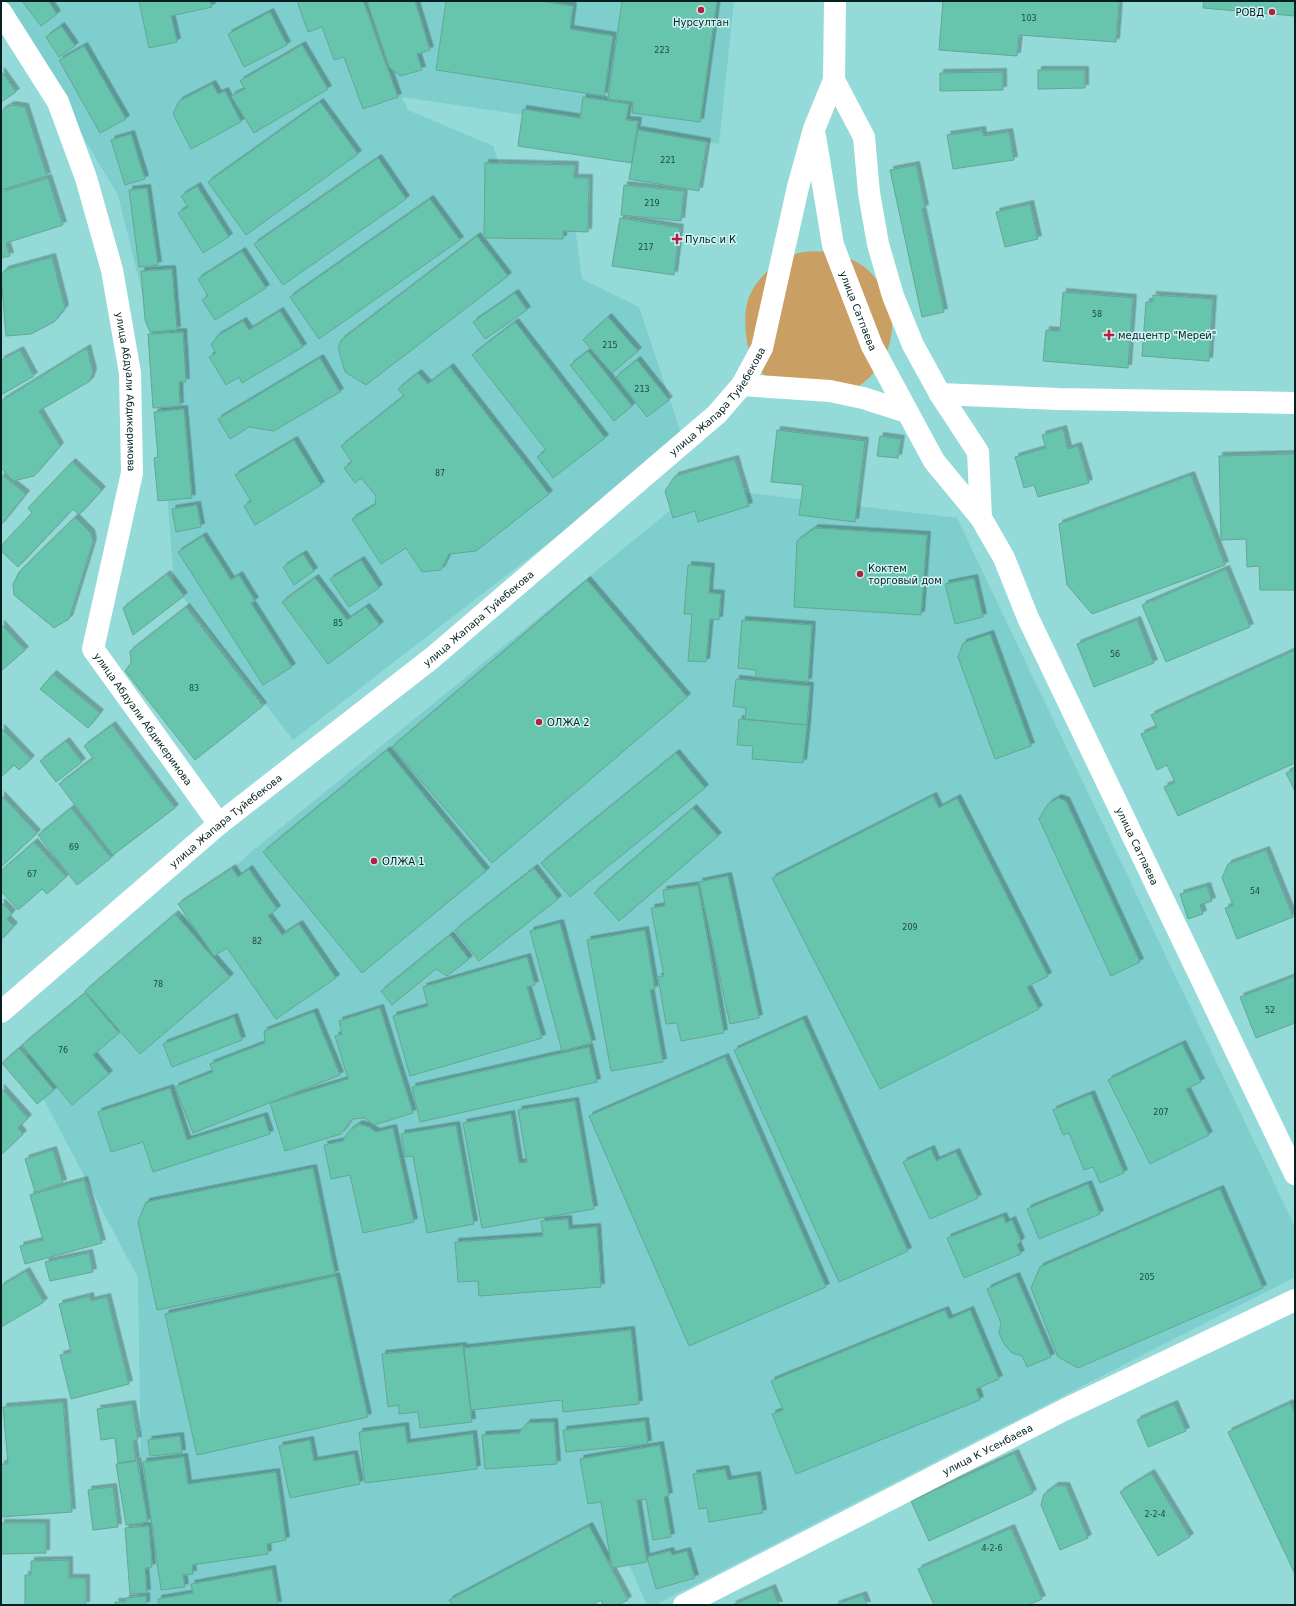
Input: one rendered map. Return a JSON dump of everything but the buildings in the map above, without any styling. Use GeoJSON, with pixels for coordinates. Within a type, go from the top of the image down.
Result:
{"type":"FeatureCollection","features":[{"type":"Feature","properties":{"kind":"street","name":"улица Сатпаева"},"geometry":{"type":"LineString","coordinates":[[835,1],[834,80],[814,129],[833,246],[872,346],[934,461],[981,518],[1004,558],[1028,618],[1295,1174]]}},
{"type":"Feature","properties":{"kind":"street","name":"улица Абдуали Абдикеримова"},"geometry":{"type":"LineString","coordinates":[[1,12],[58,102],[86,178],[112,270],[130,373],[132,473],[93,649],[219,824]]}},
{"type":"Feature","properties":{"kind":"street","name":"улица Сатпаева"},"geometry":{"type":"LineString","coordinates":[[834,80],[864,137],[869,193],[878,244],[893,296],[913,344],[940,394],[978,452],[981,518]]}},
{"type":"Feature","properties":{"kind":"street","name":"улица Жапара Туйебекова"},"geometry":{"type":"LineString","coordinates":[[1,1012],[219,824],[432,658],[717,414],[742,385],[762,348],[798,187],[814,129]]}},
{"type":"Feature","properties":{"kind":"street"},"geometry":{"type":"LineString","coordinates":[[742,385],[830,391],[863,398],[907,412]]}},
{"type":"Feature","properties":{"kind":"street"},"geometry":{"type":"LineString","coordinates":[[940,394],[1058,399],[1295,402]]}},
{"type":"Feature","properties":{"kind":"street","name":"улица К Усенбаева"},"geometry":{"type":"LineString","coordinates":[[684,1605],[1064,1410],[1295,1300]]}},
{"type":"Feature","properties":{"kind":"shaded area"},"geometry":{"type":"Polygon","coordinates":[[[1,1],[362,1],[388,62],[364,1],[734,1],[719,144],[402,97],[408,110],[493,146],[517,218],[574,219],[582,279],[639,307],[683,439],[293,740],[174,586],[157,353],[118,195],[1,1]]]}},
{"type":"Feature","properties":{"kind":"shaded area"},"geometry":{"type":"Polygon","coordinates":[[[828,251],[851,259],[862,265],[871,273],[882,288],[889,304],[892,320],[891,337],[886,353],[878,368],[866,381],[848,392],[795,390],[779,387],[768,380],[758,368],[748,347],[745,321],[748,300],[757,283],[763,276],[786,258],[804,252],[828,251]]]}},
{"type":"Feature","properties":{"kind":"shaded area"},"geometry":{"type":"Polygon","coordinates":[[[699,487],[957,518],[1295,1227],[1295,1277],[655,1605],[647,1605],[624,1553],[511,1605],[140,1605],[142,1538],[138,1278],[23,1060],[250,853],[699,487]]]}},
{"type":"Feature","properties":{"kind":"place","name":"Нурсултан"},"geometry":{"type":"Point","coordinates":[701,10]}},
{"type":"Feature","properties":{"kind":"place","name":"РОВД"},"geometry":{"type":"Point","coordinates":[1272,12]}},
{"type":"Feature","properties":{"kind":"place","name":"Пульс и К"},"geometry":{"type":"Point","coordinates":[677,239]}},
{"type":"Feature","properties":{"kind":"place","name":"медцентр \"Мерей\""},"geometry":{"type":"Point","coordinates":[1109,335]}},
{"type":"Feature","properties":{"kind":"place","name":"Коктем торговый дом"},"geometry":{"type":"Point","coordinates":[860,574]}},
{"type":"Feature","properties":{"kind":"place","name":"ОЛЖА 2"},"geometry":{"type":"Point","coordinates":[539,722]}},
{"type":"Feature","properties":{"kind":"place","name":"ОЛЖА 1"},"geometry":{"type":"Point","coordinates":[374,861]}}]}
